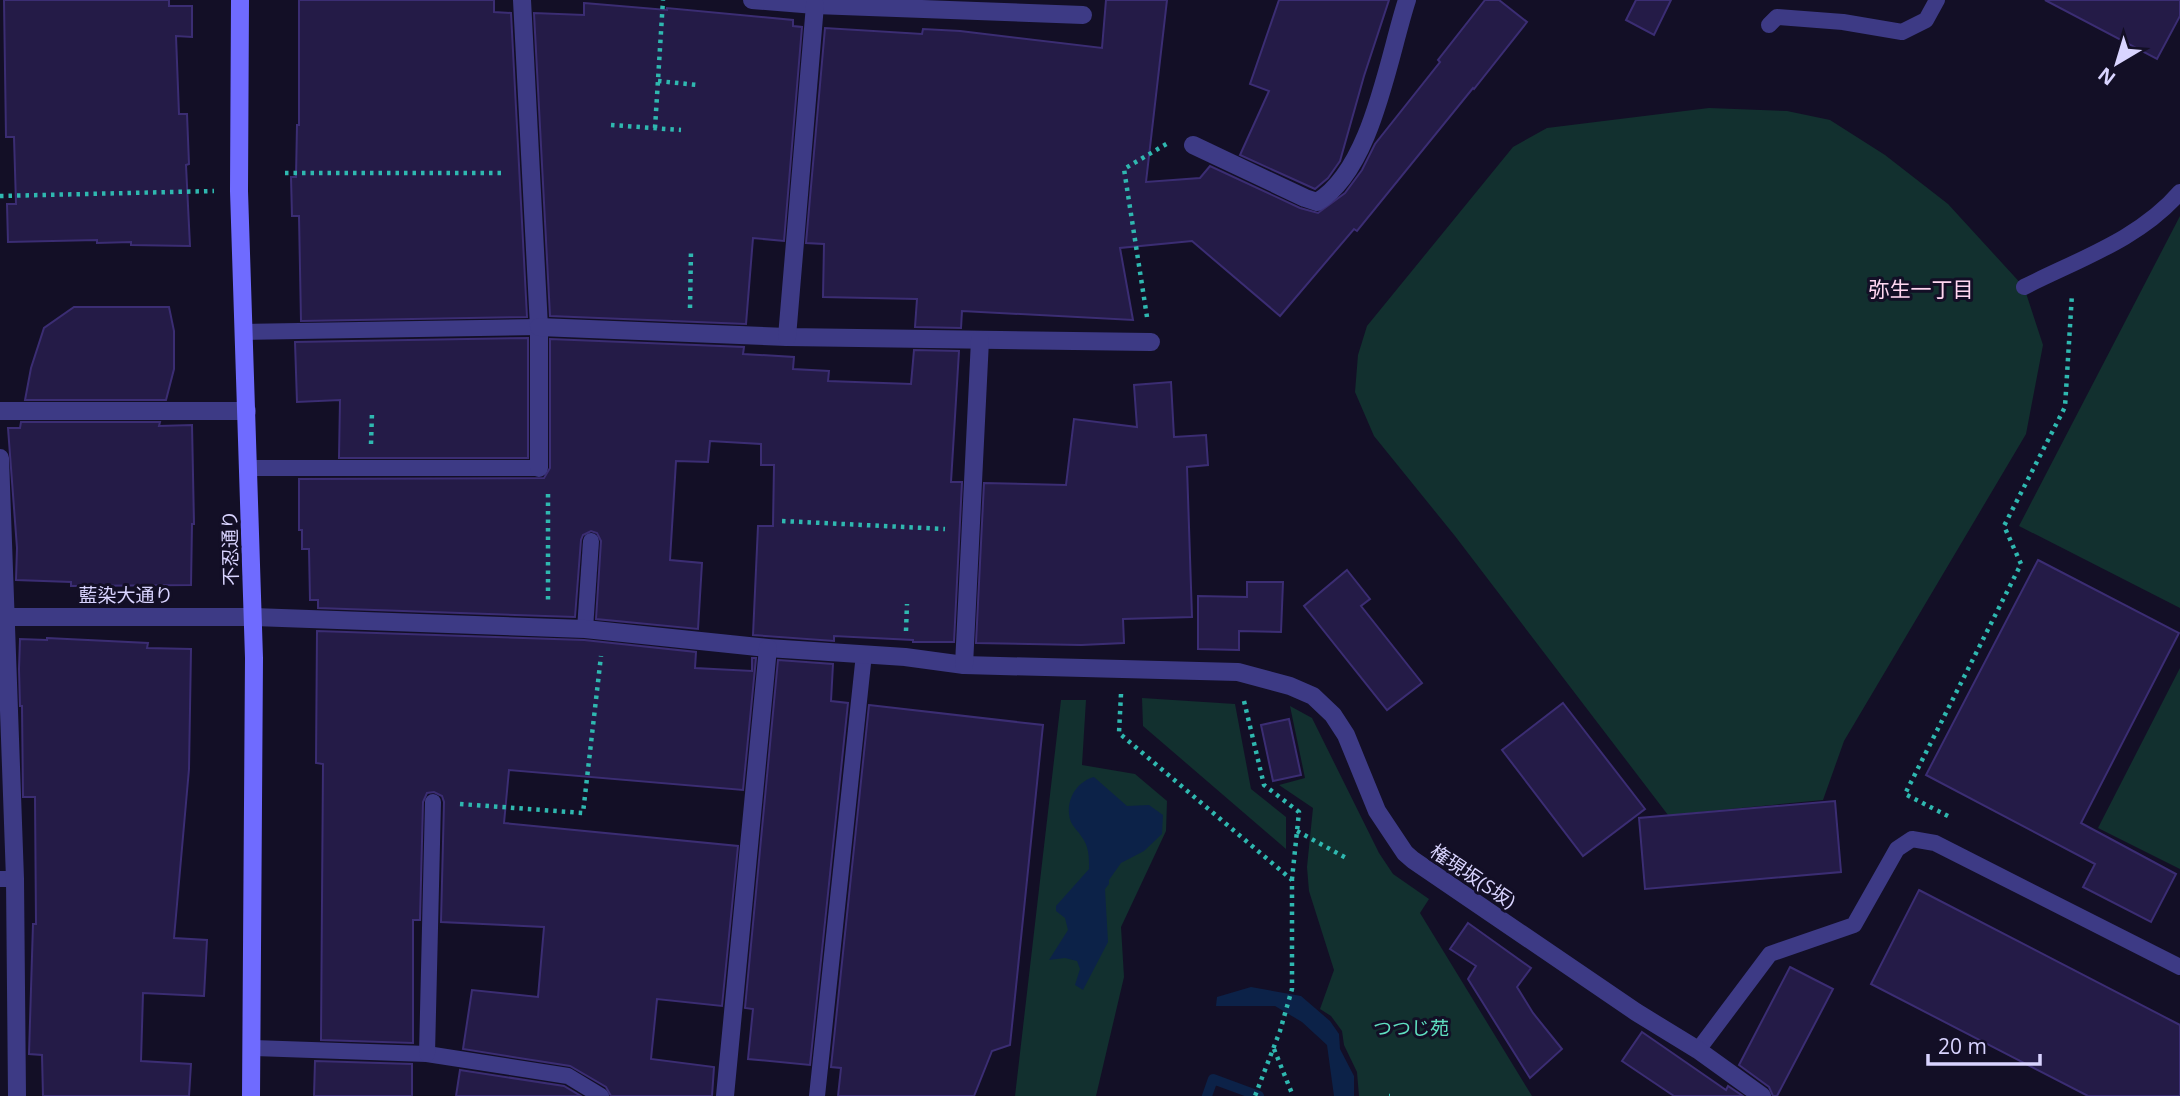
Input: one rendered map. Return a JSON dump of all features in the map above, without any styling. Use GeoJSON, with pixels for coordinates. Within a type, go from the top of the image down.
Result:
{"type":"FeatureCollection","features":[{"type":"Feature","properties":{"kind":"main road","name":"不忍通り"},"geometry":{"type":"LineString","coordinates":[[240,0],[239,191],[253,617],[251,1096]]}},
{"type":"Feature","properties":{"kind":"street"},"geometry":{"type":"LineString","coordinates":[[522,0],[539,327],[539,468]]}},
{"type":"Feature","properties":{"kind":"street"},"geometry":{"type":"LineString","coordinates":[[752,0],[815,5],[1083,15]]}},
{"type":"Feature","properties":{"kind":"street"},"geometry":{"type":"LineString","coordinates":[[1193,145],[1305,198],[1317,202],[1325,197],[1354,162],[1361,149],[1389,67],[1407,0]]}},
{"type":"Feature","properties":{"kind":"street"},"geometry":{"type":"LineString","coordinates":[[787,337],[815,5]]}},
{"type":"Feature","properties":{"kind":"street"},"geometry":{"type":"LineString","coordinates":[[539,327],[787,337],[1151,342]]}},
{"type":"Feature","properties":{"kind":"street"},"geometry":{"type":"LineString","coordinates":[[964,665],[980,340]]}},
{"type":"Feature","properties":{"kind":"street"},"geometry":{"type":"LineString","coordinates":[[0,411],[247,411]]}},
{"type":"Feature","properties":{"kind":"street"},"geometry":{"type":"LineString","coordinates":[[0,458],[8,879],[17,1096]]}},
{"type":"Feature","properties":{"kind":"street","name":"藍染大通り"},"geometry":{"type":"LineString","coordinates":[[3,617],[253,617],[585,629],[768,648]]}},
{"type":"Feature","properties":{"kind":"street"},"geometry":{"type":"LineString","coordinates":[[725,1096],[768,648]]}},
{"type":"Feature","properties":{"kind":"street","name":"権現坂(S坂)"},"geometry":{"type":"LineString","coordinates":[[768,648],[905,657],[964,665],[1238,672],[1290,686],[1313,696],[1333,715],[1346,735],[1377,811],[1405,853],[1762,1096]]}},
{"type":"Feature","properties":{"kind":"lane"},"geometry":{"type":"LineString","coordinates":[[1769,25],[1777,18],[1789,18],[1843,22],[1902,32],[1926,20],[1937,0]]}},
{"type":"Feature","properties":{"kind":"lane"},"geometry":{"type":"LineString","coordinates":[[2024,287],[2137,230],[2168,206],[2180,192]]}},
{"type":"Feature","properties":{"kind":"lane"},"geometry":{"type":"LineString","coordinates":[[244,332],[539,327]]}},
{"type":"Feature","properties":{"kind":"lane"},"geometry":{"type":"LineString","coordinates":[[249,468],[539,468]]}},
{"type":"Feature","properties":{"kind":"lane"},"geometry":{"type":"LineString","coordinates":[[585,629],[590,541]]}},
{"type":"Feature","properties":{"kind":"lane"},"geometry":{"type":"LineString","coordinates":[[817,1096],[864,654]]}},
{"type":"Feature","properties":{"kind":"lane"},"geometry":{"type":"LineString","coordinates":[[427,1054],[433,802]]}},
{"type":"Feature","properties":{"kind":"lane"},"geometry":{"type":"LineString","coordinates":[[1698,1050],[1770,954],[1854,925],[1896,849],[1912,839],[1935,843],[2180,967]]}},
{"type":"Feature","properties":{"kind":"lane"},"geometry":{"type":"LineString","coordinates":[[253,1048],[427,1054],[568,1076],[601,1096]]}},
{"type":"Feature","properties":{"kind":"path"},"geometry":{"type":"LineString","coordinates":[[655,128],[663,0]]}},
{"type":"Feature","properties":{"kind":"path"},"geometry":{"type":"LineString","coordinates":[[658,81],[698,85]]}},
{"type":"Feature","properties":{"kind":"path"},"geometry":{"type":"LineString","coordinates":[[611,125],[681,130]]}},
{"type":"Feature","properties":{"kind":"path"},"geometry":{"type":"LineString","coordinates":[[1151,342],[1124,169],[1165,143],[1193,145]]}},
{"type":"Feature","properties":{"kind":"path"},"geometry":{"type":"LineString","coordinates":[[285,173],[531,174]]}},
{"type":"Feature","properties":{"kind":"path"},"geometry":{"type":"LineString","coordinates":[[0,195],[239,191]]}},
{"type":"Feature","properties":{"kind":"path"},"geometry":{"type":"LineString","coordinates":[[689,333],[691,250]]}},
{"type":"Feature","properties":{"kind":"path"},"geometry":{"type":"LineString","coordinates":[[1920,802],[1905,794],[2021,564],[2004,526],[2065,407],[2073,262]]}},
{"type":"Feature","properties":{"kind":"path"},"geometry":{"type":"LineString","coordinates":[[539,468],[547,478],[548,628]]}},
{"type":"Feature","properties":{"kind":"path"},"geometry":{"type":"LineString","coordinates":[[782,521],[970,530]]}},
{"type":"Feature","properties":{"kind":"path"},"geometry":{"type":"LineString","coordinates":[[433,802],[583,813],[604,631]]}},
{"type":"Feature","properties":{"kind":"path"},"geometry":{"type":"LineString","coordinates":[[1123,669],[1119,733],[1292,880]]}},
{"type":"Feature","properties":{"kind":"path"},"geometry":{"type":"LineString","coordinates":[[1238,672],[1264,785],[1298,812],[1292,880],[1292,989],[1280,1031],[1255,1096]]}},
{"type":"Feature","properties":{"kind":"path"},"geometry":{"type":"LineString","coordinates":[[1297,831],[1348,859]]}},
{"type":"Feature","properties":{"kind":"path"},"geometry":{"type":"LineString","coordinates":[[1273,1048],[1293,1096]]}},
{"type":"Feature","properties":{"kind":"green space"},"geometry":{"type":"Polygon","coordinates":[[[1709,108],[1787,111],[1830,120],[1885,155],[1948,204],[2024,287],[2043,345],[2026,434],[1844,741],[1823,800],[1668,815],[1455,536],[1374,436],[1355,392],[1358,355],[1367,326],[1513,147],[1547,128],[1709,108]]]}},
{"type":"Feature","properties":{"kind":"green space"},"geometry":{"type":"Polygon","coordinates":[[[2180,216],[2180,608],[2019,526],[2180,216]]]}},
{"type":"Feature","properties":{"kind":"green space"},"geometry":{"type":"Polygon","coordinates":[[[2180,668],[2180,869],[2098,828],[2180,668]]]}},
{"type":"Feature","properties":{"kind":"green space"},"geometry":{"type":"Polygon","coordinates":[[[1142,698],[1235,704],[1251,789],[1286,817],[1286,849],[1143,726],[1142,698]]]}},
{"type":"Feature","properties":{"kind":"green space"},"geometry":{"type":"Polygon","coordinates":[[[1061,700],[1086,700],[1082,765],[1135,774],[1167,801],[1166,831],[1121,927],[1124,977],[1096,1096],[1015,1096],[1061,700]]]}},
{"type":"Feature","properties":{"kind":"green space","name":"つつじ苑"},"geometry":{"type":"Polygon","coordinates":[[[1290,706],[1312,718],[1379,853],[1393,874],[1429,899],[1420,913],[1532,1096],[1359,1096],[1357,1072],[1344,1045],[1342,1031],[1331,1016],[1320,1009],[1334,970],[1309,891],[1307,867],[1313,808],[1279,785],[1305,778],[1290,706]]]}},
{"type":"Feature","properties":{"kind":"water"},"geometry":{"type":"Polygon","coordinates":[[[1094,777],[1127,806],[1149,805],[1163,815],[1162,834],[1144,851],[1121,863],[1109,880],[1105,889],[1108,942],[1083,990],[1075,985],[1080,969],[1077,961],[1065,958],[1049,960],[1068,930],[1065,918],[1056,911],[1056,906],[1089,869],[1086,844],[1069,815],[1070,801],[1081,783],[1094,777]]]}},
{"type":"Feature","properties":{"kind":"water"},"geometry":{"type":"Polygon","coordinates":[[[1251,987],[1301,996],[1330,1021],[1339,1034],[1340,1049],[1354,1076],[1354,1096],[1334,1096],[1327,1045],[1302,1022],[1275,1006],[1216,1006],[1217,997],[1251,987]]]}},
{"type":"Feature","properties":{"kind":"building"},"geometry":{"type":"Polygon","coordinates":[[[4,0],[169,0],[169,6],[192,6],[192,37],[176,36],[179,114],[187,114],[189,164],[186,165],[190,246],[97,243],[97,240],[8,242],[7,204],[16,204],[14,137],[6,137],[4,0]]]}},
{"type":"Feature","properties":{"kind":"building"},"geometry":{"type":"Polygon","coordinates":[[[299,0],[494,0],[494,12],[511,13],[527,317],[301,321],[299,216],[292,216],[291,177],[296,177],[299,125],[299,0]]]}},
{"type":"Feature","properties":{"kind":"building"},"geometry":{"type":"Polygon","coordinates":[[[1106,0],[1167,0],[1146,182],[1200,178],[1210,166],[1300,208],[1318,213],[1345,193],[1362,170],[1375,144],[1485,0],[1499,0],[1527,22],[1357,231],[1354,229],[1280,316],[1192,241],[1120,248],[1133,320],[962,311],[961,328],[915,327],[917,299],[823,297],[824,244],[806,243],[825,28],[922,34],[923,29],[960,31],[1102,48],[1106,0]]]}},
{"type":"Feature","properties":{"kind":"building"},"geometry":{"type":"Polygon","coordinates":[[[1279,0],[1389,0],[1340,161],[1328,178],[1315,189],[1240,155],[1269,91],[1250,84],[1279,0]]]}},
{"type":"Feature","properties":{"kind":"building"},"geometry":{"type":"Polygon","coordinates":[[[1636,0],[1671,0],[1654,35],[1626,20],[1636,0]]]}},
{"type":"Feature","properties":{"kind":"building"},"geometry":{"type":"Polygon","coordinates":[[[2045,0],[2180,0],[2180,16],[2157,59],[2045,0]]]}},
{"type":"Feature","properties":{"kind":"building"},"geometry":{"type":"Polygon","coordinates":[[[584,3],[793,20],[793,26],[802,27],[784,241],[753,238],[746,324],[550,316],[534,13],[584,15],[584,3]]]}},
{"type":"Feature","properties":{"kind":"building"},"geometry":{"type":"Polygon","coordinates":[[[74,307],[169,307],[174,331],[174,369],[166,400],[25,400],[31,368],[44,328],[74,307]]]}},
{"type":"Feature","properties":{"kind":"building"},"geometry":{"type":"Polygon","coordinates":[[[528,338],[528,458],[339,458],[340,400],[297,402],[295,342],[528,338]]]}},
{"type":"Feature","properties":{"kind":"building"},"geometry":{"type":"Polygon","coordinates":[[[550,339],[744,347],[743,354],[794,357],[793,369],[829,371],[828,381],[911,384],[914,350],[959,351],[951,482],[962,482],[954,642],[834,636],[834,641],[753,635],[758,526],[773,526],[774,465],[761,465],[761,444],[710,441],[708,462],[676,461],[670,560],[702,563],[698,629],[596,619],[601,541],[597,533],[591,531],[583,535],[581,540],[575,617],[318,608],[318,600],[310,600],[309,549],[302,549],[302,530],[299,530],[299,479],[544,478],[550,468],[550,339]]]}},
{"type":"Feature","properties":{"kind":"building"},"geometry":{"type":"Polygon","coordinates":[[[1171,382],[1174,437],[1206,435],[1208,465],[1187,467],[1192,617],[1123,619],[1124,643],[976,643],[984,483],[1066,485],[1074,419],[1137,427],[1134,385],[1171,382]]]}},
{"type":"Feature","properties":{"kind":"building"},"geometry":{"type":"Polygon","coordinates":[[[21,422],[160,422],[159,426],[192,425],[194,524],[191,585],[71,586],[71,582],[16,580],[17,548],[8,428],[20,428],[21,422]]]}},
{"type":"Feature","properties":{"kind":"building"},"geometry":{"type":"Polygon","coordinates":[[[2038,560],[2179,633],[2081,823],[2176,874],[2151,922],[2083,887],[2095,864],[1926,775],[2038,560]]]}},
{"type":"Feature","properties":{"kind":"building"},"geometry":{"type":"Polygon","coordinates":[[[1347,570],[1370,599],[1361,606],[1422,683],[1387,710],[1304,606],[1347,570]]]}},
{"type":"Feature","properties":{"kind":"building"},"geometry":{"type":"Polygon","coordinates":[[[1247,582],[1283,582],[1281,632],[1239,631],[1239,650],[1198,649],[1198,596],[1247,597],[1247,582]]]}},
{"type":"Feature","properties":{"kind":"building"},"geometry":{"type":"Polygon","coordinates":[[[317,631],[584,640],[696,652],[695,668],[752,671],[752,658],[756,658],[743,790],[509,770],[504,823],[738,846],[722,1006],[657,999],[651,1059],[714,1067],[712,1096],[611,1096],[606,1087],[570,1066],[463,1049],[472,990],[538,997],[544,927],[441,922],[444,802],[442,796],[434,792],[427,793],[423,802],[420,920],[413,920],[413,1043],[321,1040],[323,764],[316,763],[317,631]]]}},
{"type":"Feature","properties":{"kind":"building"},"geometry":{"type":"Polygon","coordinates":[[[20,639],[148,643],[147,648],[191,649],[189,769],[174,938],[207,940],[204,996],[143,993],[141,1061],[191,1064],[189,1096],[43,1096],[42,1055],[29,1054],[33,924],[36,924],[35,797],[23,797],[20,639]]]}},
{"type":"Feature","properties":{"kind":"building"},"geometry":{"type":"Polygon","coordinates":[[[778,660],[833,664],[831,701],[848,703],[810,1065],[748,1059],[753,1009],[745,1008],[778,660]]]}},
{"type":"Feature","properties":{"kind":"building"},"geometry":{"type":"Polygon","coordinates":[[[1563,703],[1645,809],[1583,856],[1502,750],[1563,703]]]}},
{"type":"Feature","properties":{"kind":"building"},"geometry":{"type":"Polygon","coordinates":[[[869,705],[1043,725],[1010,1045],[992,1051],[974,1096],[838,1096],[841,1068],[831,1067],[869,705]]]}},
{"type":"Feature","properties":{"kind":"building"},"geometry":{"type":"Polygon","coordinates":[[[1289,719],[1301,775],[1273,781],[1261,725],[1289,719]]]}},
{"type":"Feature","properties":{"kind":"building"},"geometry":{"type":"Polygon","coordinates":[[[1835,801],[1841,872],[1645,889],[1639,818],[1835,801]]]}},
{"type":"Feature","properties":{"kind":"building"},"geometry":{"type":"Polygon","coordinates":[[[1919,890],[2180,1025],[2180,1096],[2088,1096],[1871,984],[1919,890]]]}},
{"type":"Feature","properties":{"kind":"building"},"geometry":{"type":"Polygon","coordinates":[[[1468,923],[1531,968],[1517,987],[1533,1013],[1562,1049],[1530,1078],[1468,979],[1476,966],[1450,949],[1468,923]]]}},
{"type":"Feature","properties":{"kind":"building"},"geometry":{"type":"Polygon","coordinates":[[[1790,967],[1833,989],[1777,1096],[1773,1096],[1769,1087],[1739,1065],[1790,967]]]}},
{"type":"Feature","properties":{"kind":"building"},"geometry":{"type":"Polygon","coordinates":[[[1642,1032],[1726,1090],[1728,1086],[1743,1096],[1674,1096],[1622,1061],[1642,1032]]]}},
{"type":"Feature","properties":{"kind":"building"},"geometry":{"type":"Polygon","coordinates":[[[315,1061],[412,1064],[412,1096],[314,1096],[315,1061]]]}},
{"type":"Feature","properties":{"kind":"building"},"geometry":{"type":"Polygon","coordinates":[[[460,1070],[564,1086],[581,1096],[456,1096],[460,1070]]]}},
{"type":"Feature","properties":{"kind":"waterway"},"geometry":{"type":"LineString","coordinates":[[1207,1096],[1213,1079],[1259,1096]]}},
{"type":"Feature","properties":{"kind":"district","name":"弥生一丁目"},"geometry":{"type":"Point","coordinates":[1921,290]}}]}
